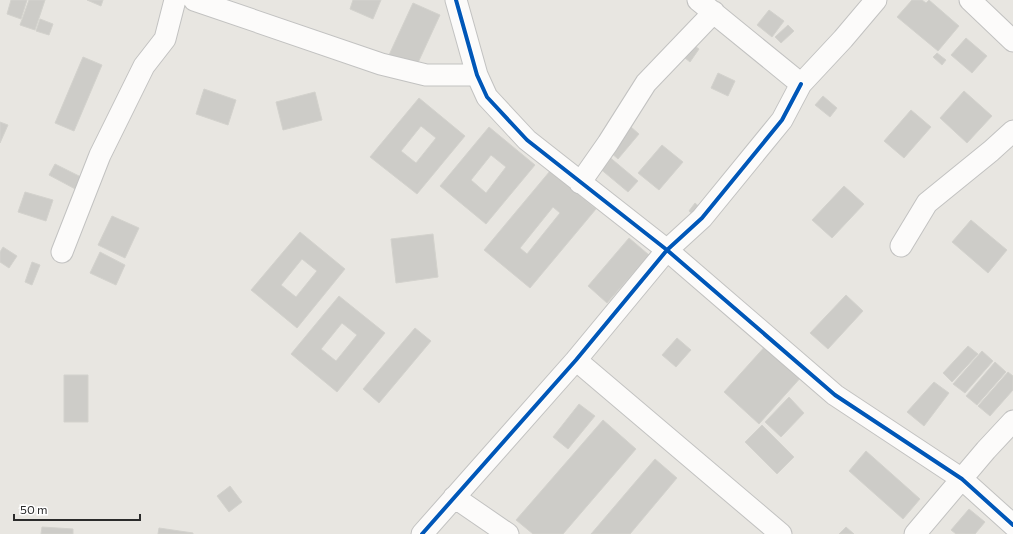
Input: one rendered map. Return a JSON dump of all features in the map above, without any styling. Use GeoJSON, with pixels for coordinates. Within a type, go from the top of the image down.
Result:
{"type":"FeatureCollection","features":[{"type":"Feature","properties":{"kind":"street"},"geometry":{"type":"LineString","coordinates":[[62,252],[100,155],[144,66],[164,39],[175,0]]}},
{"type":"Feature","properties":{"kind":"street"},"geometry":{"type":"LineString","coordinates":[[194,0],[381,64],[426,75],[477,75]]}},
{"type":"Feature","properties":{"kind":"street"},"geometry":{"type":"LineString","coordinates":[[456,0],[477,75],[487,97],[527,140],[580,183],[635,223],[668,250],[835,395],[962,479],[1013,525]]}},
{"type":"Feature","properties":{"kind":"street"},"geometry":{"type":"LineString","coordinates":[[422,534],[576,360],[668,250],[702,218],[782,120],[801,84],[843,40],[876,0]]}},
{"type":"Feature","properties":{"kind":"street"},"geometry":{"type":"LineString","coordinates":[[970,0],[1013,41]]}},
{"type":"Feature","properties":{"kind":"street"},"geometry":{"type":"LineString","coordinates":[[580,183],[646,83],[706,6],[801,84]]}},
{"type":"Feature","properties":{"kind":"street"},"geometry":{"type":"LineString","coordinates":[[902,246],[927,203],[992,151],[1013,131]]}},
{"type":"Feature","properties":{"kind":"street"},"geometry":{"type":"LineString","coordinates":[[576,360],[781,534]]}},
{"type":"Feature","properties":{"kind":"street"},"geometry":{"type":"LineString","coordinates":[[915,534],[1013,421]]}},
{"type":"Feature","properties":{"kind":"street"},"geometry":{"type":"LineString","coordinates":[[454,497],[508,534]]}},
{"type":"Feature","properties":{"kind":"building"},"geometry":{"type":"Polygon","coordinates":[[[11,0],[27,0],[21,19],[7,14],[11,0]]]}},
{"type":"Feature","properties":{"kind":"building"},"geometry":{"type":"Polygon","coordinates":[[[29,0],[45,0],[35,30],[20,25],[29,0]]]}},
{"type":"Feature","properties":{"kind":"building"},"geometry":{"type":"Polygon","coordinates":[[[87,0],[103,0],[101,6],[87,0]]]}},
{"type":"Feature","properties":{"kind":"building"},"geometry":{"type":"Polygon","coordinates":[[[353,0],[381,0],[373,19],[350,9],[353,0]]]}},
{"type":"Feature","properties":{"kind":"building"},"geometry":{"type":"Polygon","coordinates":[[[912,0],[922,0],[926,3],[929,0],[959,26],[938,51],[897,17],[912,0]]]}},
{"type":"Feature","properties":{"kind":"building"},"geometry":{"type":"Polygon","coordinates":[[[413,3],[440,15],[416,67],[389,55],[413,3]]]}},
{"type":"Feature","properties":{"kind":"building"},"geometry":{"type":"Polygon","coordinates":[[[769,10],[784,21],[772,37],[757,25],[769,10]]]}},
{"type":"Feature","properties":{"kind":"building"},"geometry":{"type":"Polygon","coordinates":[[[40,19],[53,24],[49,35],[36,31],[40,19]]]}},
{"type":"Feature","properties":{"kind":"building"},"geometry":{"type":"Polygon","coordinates":[[[788,25],[794,31],[781,43],[775,37],[788,25]]]}},
{"type":"Feature","properties":{"kind":"building"},"geometry":{"type":"Polygon","coordinates":[[[966,38],[987,56],[972,73],[951,55],[966,38]]]}},
{"type":"Feature","properties":{"kind":"building"},"geometry":{"type":"Polygon","coordinates":[[[689,42],[699,49],[690,62],[680,54],[689,42]]]}},
{"type":"Feature","properties":{"kind":"building"},"geometry":{"type":"Polygon","coordinates":[[[937,53],[946,60],[942,65],[933,57],[937,53]]]}},
{"type":"Feature","properties":{"kind":"building"},"geometry":{"type":"Polygon","coordinates":[[[83,57],[102,65],[74,131],[55,123],[83,57]]]}},
{"type":"Feature","properties":{"kind":"building"},"geometry":{"type":"Polygon","coordinates":[[[718,73],[735,81],[728,96],[711,88],[718,73]]]}},
{"type":"Feature","properties":{"kind":"building"},"geometry":{"type":"Polygon","coordinates":[[[204,89],[236,100],[228,125],[196,114],[204,89]]]}},
{"type":"Feature","properties":{"kind":"building"},"geometry":{"type":"Polygon","coordinates":[[[964,91],[992,116],[967,143],[940,118],[964,91]]]}},
{"type":"Feature","properties":{"kind":"building"},"geometry":{"type":"Polygon","coordinates":[[[315,92],[322,120],[283,130],[276,102],[315,92]]]}},
{"type":"Feature","properties":{"kind":"building"},"geometry":{"type":"Polygon","coordinates":[[[823,96],[837,108],[830,117],[815,105],[823,96]]]}},
{"type":"Feature","properties":{"kind":"building"},"geometry":{"type":"Polygon","coordinates":[[[419,98],[465,136],[417,194],[370,157],[419,98]],[[421,126],[401,151],[416,163],[436,138],[421,126]]]}},
{"type":"Feature","properties":{"kind":"building"},"geometry":{"type":"Polygon","coordinates":[[[911,110],[931,127],[904,158],[884,141],[911,110]]]}},
{"type":"Feature","properties":{"kind":"building"},"geometry":{"type":"Polygon","coordinates":[[[0,122],[8,125],[0,143],[0,122]]]}},
{"type":"Feature","properties":{"kind":"building"},"geometry":{"type":"Polygon","coordinates":[[[489,127],[535,165],[486,224],[440,186],[489,127]],[[491,155],[471,180],[486,193],[506,167],[491,155]]]}},
{"type":"Feature","properties":{"kind":"building"},"geometry":{"type":"Polygon","coordinates":[[[631,127],[639,134],[618,159],[610,152],[631,127]]]}},
{"type":"Feature","properties":{"kind":"building"},"geometry":{"type":"Polygon","coordinates":[[[662,145],[683,162],[659,190],[638,173],[662,145]]]}},
{"type":"Feature","properties":{"kind":"building"},"geometry":{"type":"Polygon","coordinates":[[[607,155],[638,181],[628,192],[598,167],[607,155]]]}},
{"type":"Feature","properties":{"kind":"building"},"geometry":{"type":"Polygon","coordinates":[[[55,164],[85,179],[79,191],[49,175],[55,164]]]}},
{"type":"Feature","properties":{"kind":"building"},"geometry":{"type":"Polygon","coordinates":[[[550,171],[596,209],[530,288],[484,250],[550,171]],[[553,207],[520,248],[527,254],[560,213],[553,207]]]}},
{"type":"Feature","properties":{"kind":"building"},"geometry":{"type":"Polygon","coordinates":[[[844,186],[864,204],[832,238],[812,220],[844,186]]]}},
{"type":"Feature","properties":{"kind":"building"},"geometry":{"type":"Polygon","coordinates":[[[25,192],[53,200],[46,221],[18,212],[25,192]]]}},
{"type":"Feature","properties":{"kind":"building"},"geometry":{"type":"Polygon","coordinates":[[[695,203],[703,210],[697,218],[689,211],[695,203]]]}},
{"type":"Feature","properties":{"kind":"building"},"geometry":{"type":"Polygon","coordinates":[[[112,216],[139,228],[125,258],[98,245],[112,216]]]}},
{"type":"Feature","properties":{"kind":"building"},"geometry":{"type":"Polygon","coordinates":[[[971,220],[1007,250],[988,273],[952,242],[971,220]]]}},
{"type":"Feature","properties":{"kind":"building"},"geometry":{"type":"Polygon","coordinates":[[[300,232],[345,269],[297,328],[251,290],[300,232]],[[302,259],[281,285],[296,297],[317,271],[302,259]]]}},
{"type":"Feature","properties":{"kind":"building"},"geometry":{"type":"Polygon","coordinates":[[[433,234],[438,277],[396,283],[391,239],[433,234]]]}},
{"type":"Feature","properties":{"kind":"building"},"geometry":{"type":"Polygon","coordinates":[[[629,238],[649,255],[607,303],[588,286],[629,238]]]}},
{"type":"Feature","properties":{"kind":"building"},"geometry":{"type":"Polygon","coordinates":[[[3,247],[17,256],[9,268],[0,262],[0,252],[3,247]]]}},
{"type":"Feature","properties":{"kind":"building"},"geometry":{"type":"Polygon","coordinates":[[[100,252],[125,265],[116,285],[90,273],[100,252]]]}},
{"type":"Feature","properties":{"kind":"building"},"geometry":{"type":"Polygon","coordinates":[[[32,262],[40,265],[32,285],[25,282],[32,262]]]}},
{"type":"Feature","properties":{"kind":"building"},"geometry":{"type":"Polygon","coordinates":[[[846,295],[863,311],[828,349],[810,333],[846,295]]]}},
{"type":"Feature","properties":{"kind":"building"},"geometry":{"type":"Polygon","coordinates":[[[339,296],[385,333],[337,392],[291,354],[339,296]],[[342,323],[321,349],[336,361],[357,335],[342,323]]]}},
{"type":"Feature","properties":{"kind":"building"},"geometry":{"type":"Polygon","coordinates":[[[415,328],[431,341],[379,403],[363,389],[415,328]]]}},
{"type":"Feature","properties":{"kind":"building"},"geometry":{"type":"Polygon","coordinates":[[[677,338],[691,350],[676,367],[662,355],[677,338]]]}},
{"type":"Feature","properties":{"kind":"building"},"geometry":{"type":"Polygon","coordinates":[[[768,343],[803,375],[759,424],[724,392],[768,343]]]}},
{"type":"Feature","properties":{"kind":"building"},"geometry":{"type":"Polygon","coordinates":[[[968,346],[978,354],[952,382],[943,373],[968,346]]]}},
{"type":"Feature","properties":{"kind":"building"},"geometry":{"type":"Polygon","coordinates":[[[982,351],[993,361],[965,393],[953,384],[982,351]]]}},
{"type":"Feature","properties":{"kind":"building"},"geometry":{"type":"Polygon","coordinates":[[[995,362],[1006,372],[977,405],[966,396],[995,362]]]}},
{"type":"Feature","properties":{"kind":"building"},"geometry":{"type":"Polygon","coordinates":[[[1008,372],[1013,376],[1013,390],[990,416],[978,406],[1008,372]]]}},
{"type":"Feature","properties":{"kind":"building"},"geometry":{"type":"Polygon","coordinates":[[[64,375],[88,375],[88,422],[64,422],[64,375]]]}},
{"type":"Feature","properties":{"kind":"building"},"geometry":{"type":"Polygon","coordinates":[[[934,382],[949,393],[924,426],[907,412],[934,382]]]}},
{"type":"Feature","properties":{"kind":"building"},"geometry":{"type":"Polygon","coordinates":[[[789,397],[804,413],[781,437],[765,422],[789,397]]]}},
{"type":"Feature","properties":{"kind":"building"},"geometry":{"type":"Polygon","coordinates":[[[579,404],[595,416],[568,449],[553,437],[579,404]]]}},
{"type":"Feature","properties":{"kind":"building"},"geometry":{"type":"Polygon","coordinates":[[[603,420],[636,449],[563,534],[533,534],[516,520],[603,420]]]}},
{"type":"Feature","properties":{"kind":"building"},"geometry":{"type":"Polygon","coordinates":[[[762,425],[794,457],[777,474],[745,442],[762,425]]]}},
{"type":"Feature","properties":{"kind":"building"},"geometry":{"type":"Polygon","coordinates":[[[866,451],[920,499],[903,519],[849,471],[866,451]]]}},
{"type":"Feature","properties":{"kind":"building"},"geometry":{"type":"Polygon","coordinates":[[[655,459],[677,478],[630,534],[591,534],[655,459]]]}},
{"type":"Feature","properties":{"kind":"building"},"geometry":{"type":"Polygon","coordinates":[[[230,486],[242,502],[229,512],[217,496],[230,486]]]}},
{"type":"Feature","properties":{"kind":"building"},"geometry":{"type":"Polygon","coordinates":[[[969,509],[985,522],[975,534],[956,534],[951,530],[969,509]]]}},
{"type":"Feature","properties":{"kind":"building"},"geometry":{"type":"Polygon","coordinates":[[[42,527],[73,529],[73,534],[41,534],[42,527]]]}},
{"type":"Feature","properties":{"kind":"building"},"geometry":{"type":"Polygon","coordinates":[[[846,527],[854,534],[839,534],[846,527]]]}},
{"type":"Feature","properties":{"kind":"building"},"geometry":{"type":"Polygon","coordinates":[[[159,528],[193,533],[193,534],[158,534],[159,528]]]}},
{"type":"Feature","properties":{"kind":"cycle path"},"geometry":{"type":"LineString","coordinates":[[456,0],[477,75],[487,97],[527,140],[667,250],[835,395],[962,479],[1013,525]]}},
{"type":"Feature","properties":{"kind":"cycle path"},"geometry":{"type":"LineString","coordinates":[[422,534],[576,360],[667,250],[702,218],[782,120],[801,84]]}}]}
